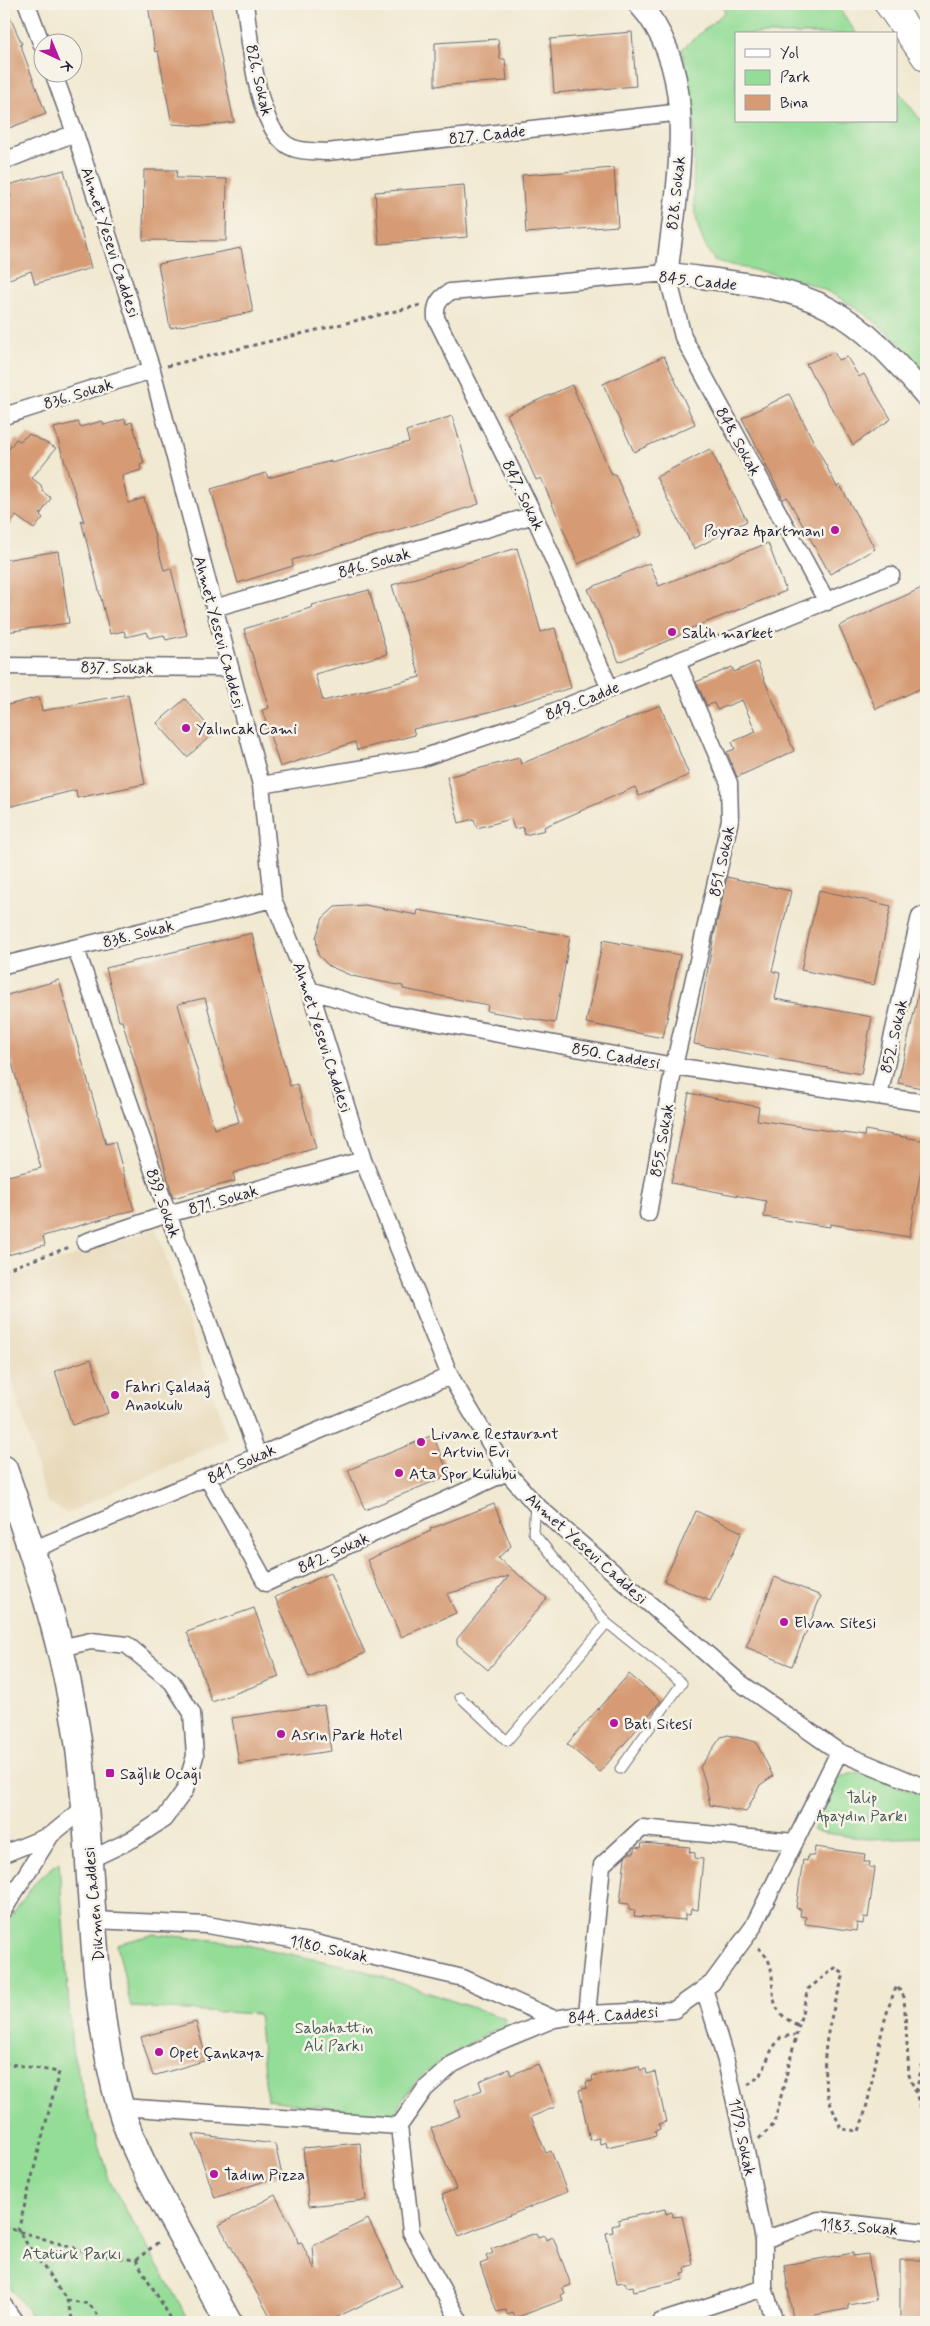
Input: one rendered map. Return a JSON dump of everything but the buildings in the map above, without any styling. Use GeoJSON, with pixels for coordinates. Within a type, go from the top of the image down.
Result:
{"type":"FeatureCollection","features":[{"type":"Feature","properties":{"kind":"highway"},"geometry":{"type":"LineString","coordinates":[[888,4],[926,57]]}},
{"type":"Feature","properties":{"kind":"main road","name":"Dikmen Caddesi"},"geometry":{"type":"LineString","coordinates":[[4,1469],[32,1550],[60,1648],[78,1741],[93,1920],[102,2008],[112,2074],[121,2107],[150,2179],[228,2322]]}},
{"type":"Feature","properties":{"kind":"street"},"geometry":{"type":"LineString","coordinates":[[27,4],[37,32]]}},
{"type":"Feature","properties":{"kind":"street","name":"826. Sokak"},"geometry":{"type":"LineString","coordinates":[[245,4],[256,81],[267,120],[278,137],[292,148]]}},
{"type":"Feature","properties":{"kind":"street","name":"828. Sokak"},"geometry":{"type":"LineString","coordinates":[[639,4],[653,19],[664,39],[682,112],[667,273]]}},
{"type":"Feature","properties":{"kind":"street","name":"Ahmet Yesevi Caddesi"},"geometry":{"type":"LineString","coordinates":[[57,82],[152,370],[261,785],[272,900],[310,990],[363,1160],[450,1376],[507,1472],[535,1504],[739,1682],[838,1752],[926,1788]]}},
{"type":"Feature","properties":{"kind":"street","name":"827. Cadde"},"geometry":{"type":"LineString","coordinates":[[292,148],[327,152],[682,112]]}},
{"type":"Feature","properties":{"kind":"street"},"geometry":{"type":"LineString","coordinates":[[4,161],[75,133]]}},
{"type":"Feature","properties":{"kind":"street","name":"845. Cadde"},"geometry":{"type":"LineString","coordinates":[[437,304],[442,297],[458,290],[667,273],[769,289],[802,297],[831,310],[865,333],[889,355],[926,396]]}},
{"type":"Feature","properties":{"kind":"street","name":"848. Sokak"},"geometry":{"type":"LineString","coordinates":[[667,273],[683,337],[827,602]]}},
{"type":"Feature","properties":{"kind":"street","name":"847. Sokak"},"geometry":{"type":"LineString","coordinates":[[437,304],[436,318],[534,515],[610,689]]}},
{"type":"Feature","properties":{"kind":"street","name":"836. Sokak"},"geometry":{"type":"LineString","coordinates":[[4,416],[152,370]]}},
{"type":"Feature","properties":{"kind":"street","name":"846. Sokak"},"geometry":{"type":"LineString","coordinates":[[214,608],[534,515]]}},
{"type":"Feature","properties":{"kind":"street","name":"849. Cadde"},"geometry":{"type":"LineString","coordinates":[[261,785],[419,759],[520,725],[891,575]]}},
{"type":"Feature","properties":{"kind":"street","name":"851. Sokak"},"geometry":{"type":"LineString","coordinates":[[674,1066],[730,820],[729,784],[677,662]]}},
{"type":"Feature","properties":{"kind":"street","name":"837. Sokak"},"geometry":{"type":"LineString","coordinates":[[4,666],[230,668]]}},
{"type":"Feature","properties":{"kind":"street","name":"838. Sokak"},"geometry":{"type":"LineString","coordinates":[[4,965],[272,900]]}},
{"type":"Feature","properties":{"kind":"street","name":"852. Sokak"},"geometry":{"type":"LineString","coordinates":[[879,1096],[920,916]]}},
{"type":"Feature","properties":{"kind":"street","name":"839. Sokak"},"geometry":{"type":"LineString","coordinates":[[76,948],[168,1214],[258,1455]]}},
{"type":"Feature","properties":{"kind":"street","name":"850. Caddesi"},"geometry":{"type":"LineString","coordinates":[[310,990],[385,1013],[674,1066],[926,1103]]}},
{"type":"Feature","properties":{"kind":"street","name":"855. Sokak"},"geometry":{"type":"LineString","coordinates":[[648,1214],[674,1066]]}},
{"type":"Feature","properties":{"kind":"street","name":"871. Sokak"},"geometry":{"type":"LineString","coordinates":[[85,1242],[168,1214],[363,1160]]}},
{"type":"Feature","properties":{"kind":"street","name":"841. Sokak"},"geometry":{"type":"LineString","coordinates":[[32,1550],[208,1479],[258,1455],[450,1376]]}},
{"type":"Feature","properties":{"kind":"street","name":"842. Sokak"},"geometry":{"type":"LineString","coordinates":[[208,1479],[266,1583],[507,1472]]}},
{"type":"Feature","properties":{"kind":"street"},"geometry":{"type":"LineString","coordinates":[[60,1648],[91,1641],[127,1645],[172,1682],[192,1712],[195,1756],[184,1790],[164,1819],[133,1839],[89,1860]]}},
{"type":"Feature","properties":{"kind":"street","name":"844. Caddesi"},"geometry":{"type":"LineString","coordinates":[[398,2126],[425,2088],[453,2064],[491,2045],[554,2019],[587,2014],[674,2010],[712,1982],[753,1927],[838,1752]]}},
{"type":"Feature","properties":{"kind":"street"},"geometry":{"type":"LineString","coordinates":[[4,1854],[51,1835],[84,1808]]}},
{"type":"Feature","properties":{"kind":"street"},"geometry":{"type":"LineString","coordinates":[[587,2014],[602,1865],[642,1828],[795,1842]]}},
{"type":"Feature","properties":{"kind":"street"},"geometry":{"type":"LineString","coordinates":[[4,1909],[51,1835]]}},
{"type":"Feature","properties":{"kind":"street","name":"1180. Sokak"},"geometry":{"type":"LineString","coordinates":[[93,1920],[207,1925],[315,1943],[463,1978],[554,2019]]}},
{"type":"Feature","properties":{"kind":"street","name":"1179. Sokak"},"geometry":{"type":"LineString","coordinates":[[704,1988],[734,2095],[764,2240],[764,2288],[775,2322]]}},
{"type":"Feature","properties":{"kind":"street"},"geometry":{"type":"LineString","coordinates":[[121,2107],[398,2126],[411,2232],[460,2322]]}},
{"type":"Feature","properties":{"kind":"street","name":"1183. Sokak"},"geometry":{"type":"LineString","coordinates":[[764,2240],[819,2220],[926,2232]]}},
{"type":"Feature","properties":{"kind":"street"},"geometry":{"type":"LineString","coordinates":[[660,2322],[764,2288]]}},
{"type":"Feature","properties":{"kind":"street"},"geometry":{"type":"LineString","coordinates":[[4,2306],[15,2322]]}},
{"type":"Feature","properties":{"kind":"lane"},"geometry":{"type":"LineString","coordinates":[[535,1504],[533,1532],[607,1623],[682,1683],[620,1769]]}},
{"type":"Feature","properties":{"kind":"lane"},"geometry":{"type":"LineString","coordinates":[[460,1697],[506,1740],[607,1623]]}},
{"type":"Feature","properties":{"kind":"path"},"geometry":{"type":"LineString","coordinates":[[152,370],[422,305],[437,304]]}},
{"type":"Feature","properties":{"kind":"path"},"geometry":{"type":"LineString","coordinates":[[4,1270],[85,1242]]}},
{"type":"Feature","properties":{"kind":"path"},"geometry":{"type":"LineString","coordinates":[[745,1938],[762,1951],[770,1966],[774,2006],[777,2011],[786,2020],[798,2026]]}},
{"type":"Feature","properties":{"kind":"path"},"geometry":{"type":"LineString","coordinates":[[746,2152],[774,2124],[808,1988],[835,1968],[844,1974],[829,2023],[825,2064],[828,2096],[841,2129],[859,2131],[869,2105],[888,2006],[897,1986],[904,1997],[909,2075],[926,2121]]}},
{"type":"Feature","properties":{"kind":"path"},"geometry":{"type":"LineString","coordinates":[[734,2095],[761,2075],[772,2049],[781,2037],[795,2035]]}},
{"type":"Feature","properties":{"kind":"path"},"geometry":{"type":"LineString","coordinates":[[915,2092],[926,2048]]}},
{"type":"Feature","properties":{"kind":"path"},"geometry":{"type":"LineString","coordinates":[[4,2064],[59,2072],[18,2232],[66,2300],[73,2322]]}},
{"type":"Feature","properties":{"kind":"path"},"geometry":{"type":"LineString","coordinates":[[4,2227],[98,2256],[136,2260],[177,2227]]}},
{"type":"Feature","properties":{"kind":"path"},"geometry":{"type":"LineString","coordinates":[[136,2260],[173,2322]]}},
{"type":"Feature","properties":{"kind":"path"},"geometry":{"type":"LineString","coordinates":[[66,2300],[89,2304],[104,2322]]}},
{"type":"Feature","properties":{"kind":"shaded area","name":"Fahri Çaldağ Anaokulu"},"geometry":{"type":"Polygon","coordinates":[[[156,1229],[228,1439],[67,1513],[47,1502],[4,1351],[4,1279],[156,1229]]]}},
{"type":"Feature","properties":{"kind":"green space"},"geometry":{"type":"Polygon","coordinates":[[[721,4],[836,4],[856,32],[735,32],[735,122],[898,122],[898,91],[926,127],[926,374],[888,333],[843,300],[827,291],[798,280],[714,260],[705,245],[699,230],[694,199],[693,122],[690,91],[682,49],[725,12],[721,4]]]}},
{"type":"Feature","properties":{"kind":"green space","name":"Talip Apaydın Parkı"},"geometry":{"type":"Polygon","coordinates":[[[858,1772],[926,1796],[926,1837],[867,1839],[813,1831],[835,1778],[858,1772]]]}},
{"type":"Feature","properties":{"kind":"green space","name":"Atatürk Parkı"},"geometry":{"type":"Polygon","coordinates":[[[59,1862],[72,2050],[96,2138],[110,2182],[190,2322],[33,2322],[28,2310],[4,2280],[4,1927],[36,1881],[59,1862]]]}},
{"type":"Feature","properties":{"kind":"green space","name":"Sabahattin Ali Parkı"},"geometry":{"type":"Polygon","coordinates":[[[155,1934],[232,1942],[356,1968],[506,2019],[504,2029],[494,2030],[436,2064],[412,2086],[394,2116],[267,2100],[258,2014],[131,2007],[117,1944],[155,1934]]]}},
{"type":"Feature","properties":{"kind":"place","name":"Poyraz Apartmanı"},"geometry":{"type":"Point","coordinates":[835,530]}},
{"type":"Feature","properties":{"kind":"place","name":"Salih market"},"geometry":{"type":"Point","coordinates":[672,632]}},
{"type":"Feature","properties":{"kind":"place","name":"Yalıncak Cami"},"geometry":{"type":"Point","coordinates":[186,728]}},
{"type":"Feature","properties":{"kind":"place","name":"Fahri Çaldağ Anaokulu"},"geometry":{"type":"Point","coordinates":[115,1395]}},
{"type":"Feature","properties":{"kind":"place","name":"Livane Restaurant - Artvin Evi"},"geometry":{"type":"Point","coordinates":[421,1442]}},
{"type":"Feature","properties":{"kind":"place","name":"Ata Spor Kulübü"},"geometry":{"type":"Point","coordinates":[399,1473]}},
{"type":"Feature","properties":{"kind":"place","name":"Elvan Sitesi"},"geometry":{"type":"Point","coordinates":[784,1622]}},
{"type":"Feature","properties":{"kind":"place","name":"Batı Sitesi"},"geometry":{"type":"Point","coordinates":[614,1723]}},
{"type":"Feature","properties":{"kind":"place","name":"Asrın Park Hotel"},"geometry":{"type":"Point","coordinates":[281,1734]}},
{"type":"Feature","properties":{"kind":"place","name":"Sağlık Ocağı"},"geometry":{"type":"Point","coordinates":[110,1773]}},
{"type":"Feature","properties":{"kind":"place","name":"Opet Çankaya"},"geometry":{"type":"Point","coordinates":[159,2052]}},
{"type":"Feature","properties":{"kind":"place","name":"Tadım Pizza"},"geometry":{"type":"Point","coordinates":[214,2174]}}]}
